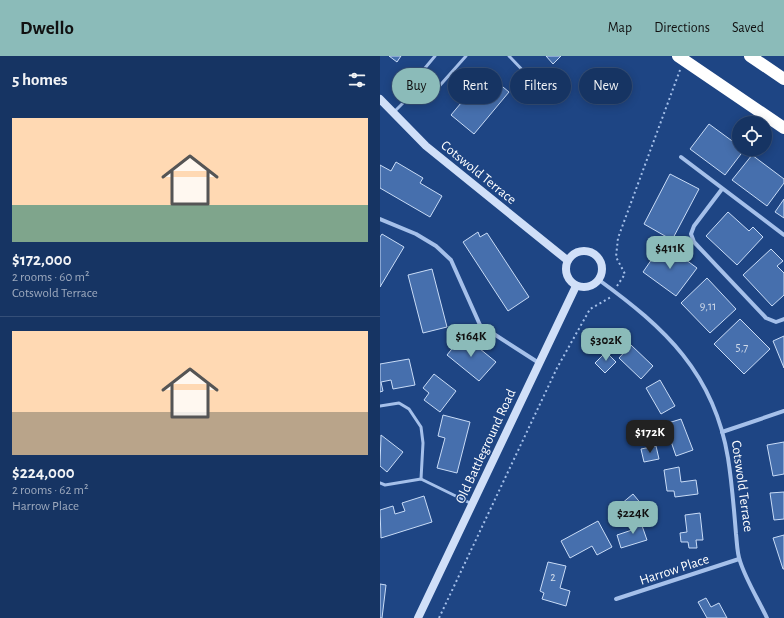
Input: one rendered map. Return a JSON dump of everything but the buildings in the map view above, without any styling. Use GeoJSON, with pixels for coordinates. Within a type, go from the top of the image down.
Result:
{"type":"FeatureCollection","features":[{"type":"Feature","properties":{"kind":"highway"},"geometry":{"type":"LineString","coordinates":[[678,56],[784,128]]}},
{"type":"Feature","properties":{"kind":"highway"},"geometry":{"type":"LineString","coordinates":[[750,56],[784,79]]}},
{"type":"Feature","properties":{"kind":"street","name":"Cotswold Terrace"},"geometry":{"type":"LineString","coordinates":[[380,99],[392,113],[445,162],[567,260]]}},
{"type":"Feature","properties":{"kind":"street"},"geometry":{"type":"LineString","coordinates":[[681,157],[784,235]]}},
{"type":"Feature","properties":{"kind":"street"},"geometry":{"type":"LineString","coordinates":[[722,189],[694,226],[692,234],[694,242],[766,318],[776,322],[784,319]]}},
{"type":"Feature","properties":{"kind":"street"},"geometry":{"type":"LineString","coordinates":[[380,219],[416,234],[436,246],[451,260],[480,325],[539,363]]}},
{"type":"Feature","properties":{"kind":"street"},"geometry":{"type":"LineString","coordinates":[[582,250],[594,254],[601,263],[602,275],[599,280],[588,287],[576,286],[567,278],[565,272],[567,260],[571,255],[582,250]]}},
{"type":"Feature","properties":{"kind":"street","name":"Cotswold Terrace"},"geometry":{"type":"LineString","coordinates":[[599,280],[655,323],[684,356],[700,379],[716,412],[728,458],[739,560],[767,618]]}},
{"type":"Feature","properties":{"kind":"street","name":"Old Battleground Road"},"geometry":{"type":"LineString","coordinates":[[418,618],[576,286]]}},
{"type":"Feature","properties":{"kind":"street"},"geometry":{"type":"LineString","coordinates":[[722,432],[784,411]]}},
{"type":"Feature","properties":{"kind":"street","name":"Harrow Place"},"geometry":{"type":"LineString","coordinates":[[616,599],[739,560]]}},
{"type":"Feature","properties":{"kind":"lane"},"geometry":{"type":"LineString","coordinates":[[425,68],[435,56]]}},
{"type":"Feature","properties":{"kind":"lane"},"geometry":{"type":"LineString","coordinates":[[440,85],[466,56]]}},
{"type":"Feature","properties":{"kind":"lane"},"geometry":{"type":"LineString","coordinates":[[509,56],[520,68]]}},
{"type":"Feature","properties":{"kind":"lane"},"geometry":{"type":"LineString","coordinates":[[392,113],[401,104]]}},
{"type":"Feature","properties":{"kind":"lane"},"geometry":{"type":"LineString","coordinates":[[380,406],[399,403],[409,409],[421,427],[423,443],[421,479]]}},
{"type":"Feature","properties":{"kind":"lane"},"geometry":{"type":"LineString","coordinates":[[380,483],[385,486],[421,479],[472,504]]}},
{"type":"Feature","properties":{"kind":"path"},"geometry":{"type":"LineString","coordinates":[[439,618],[557,368],[590,309],[609,299],[625,274],[616,257],[618,238],[677,78]]}}]}
